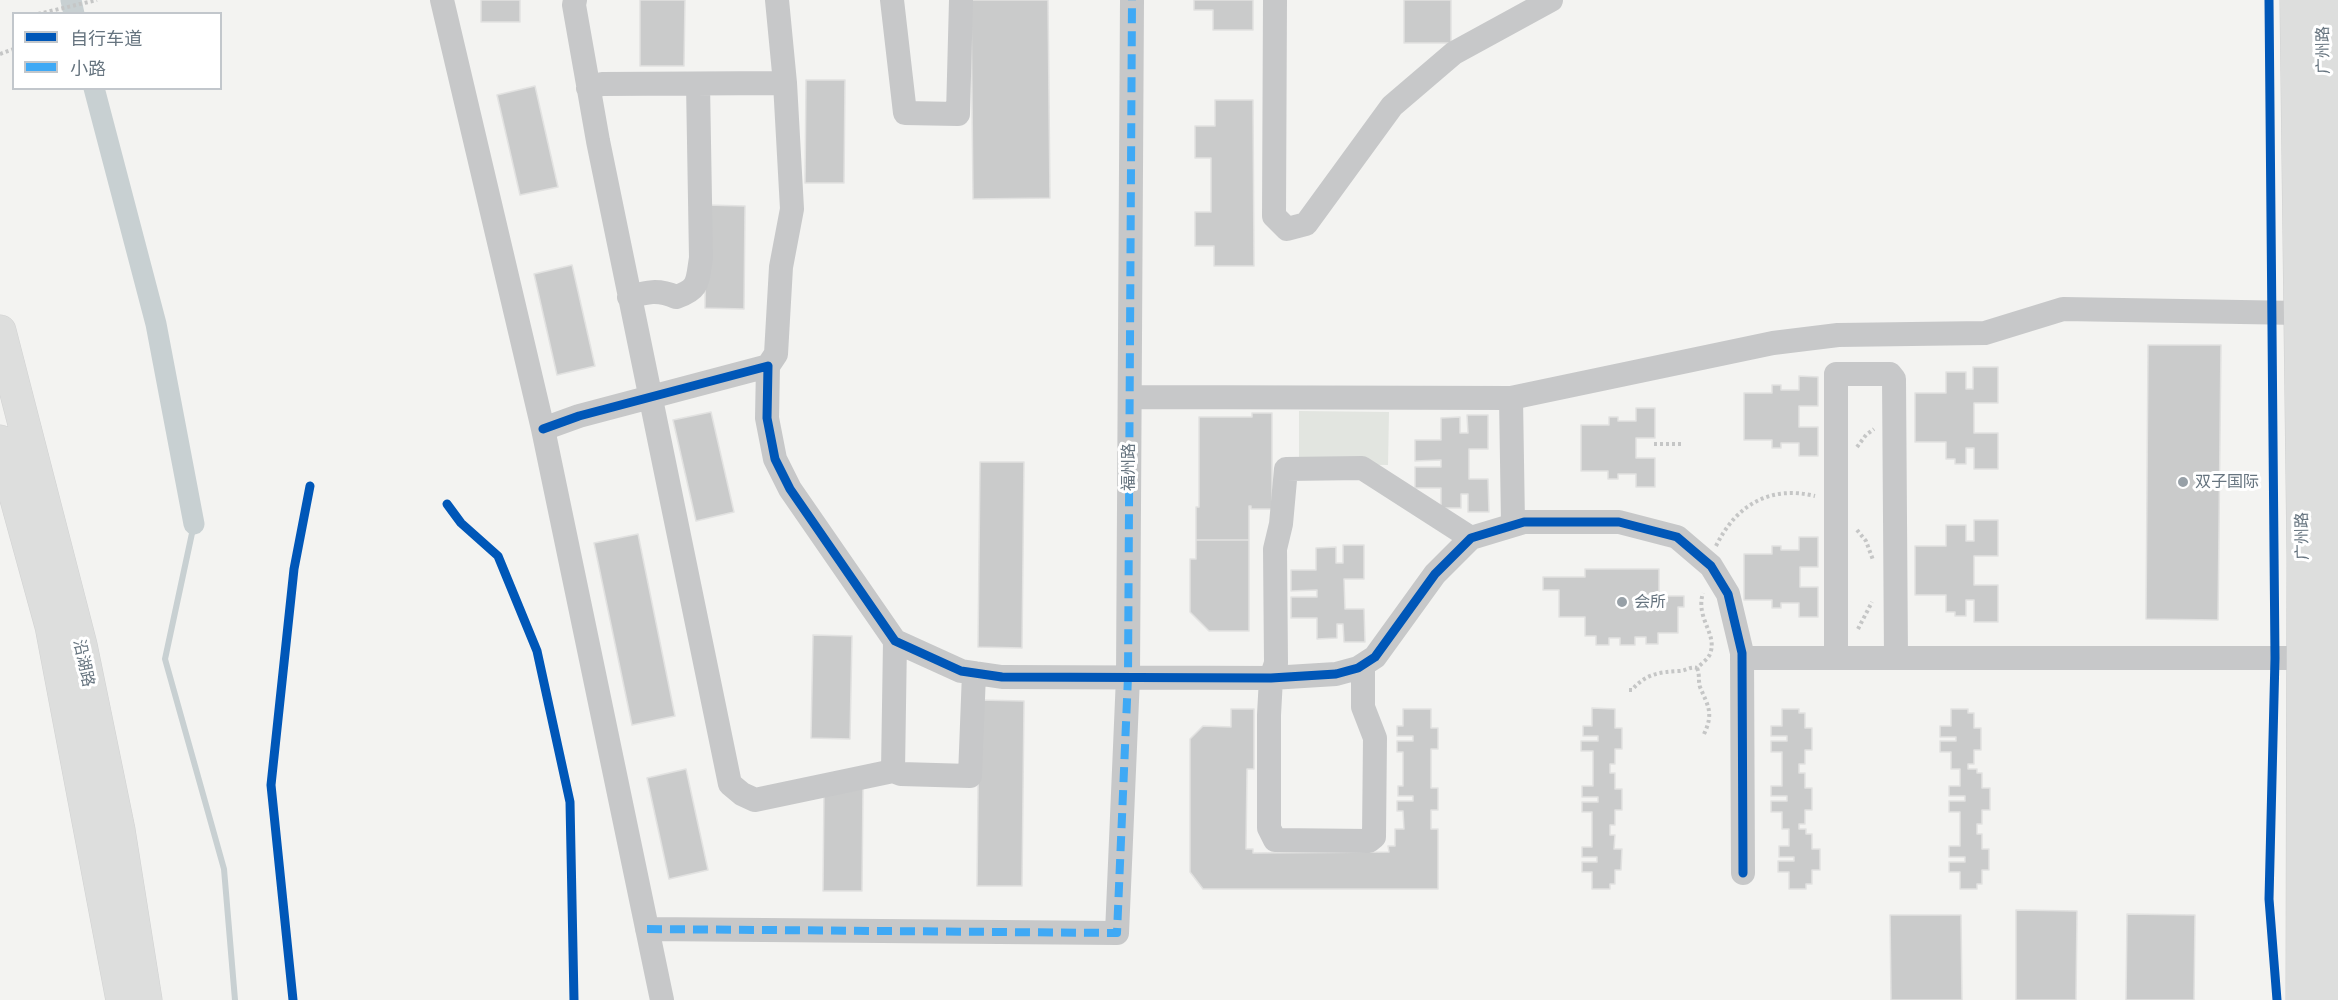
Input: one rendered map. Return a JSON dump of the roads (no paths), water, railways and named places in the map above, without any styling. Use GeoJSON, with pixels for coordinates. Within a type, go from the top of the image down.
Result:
{"type":"FeatureCollection","features":[{"type":"Feature","properties":{"kind":"main road","name":"广州路"},"geometry":{"type":"LineString","coordinates":[[2296,0],[2303,658],[2302,1000]]}},
{"type":"Feature","properties":{"kind":"main road","name":"广州路"},"geometry":{"type":"LineString","coordinates":[[2322,0],[2336,967],[2333,1000]]}},
{"type":"Feature","properties":{"kind":"main road","name":"沿湖路"},"geometry":{"type":"LineString","coordinates":[[0,331],[81,645],[118,830],[146,1000]]}},
{"type":"Feature","properties":{"kind":"main road","name":"沿湖路"},"geometry":{"type":"LineString","coordinates":[[0,441],[51,626],[122,1000]]}},
{"type":"Feature","properties":{"kind":"street"},"geometry":{"type":"LineString","coordinates":[[442,0],[543,429],[662,1000]]}},
{"type":"Feature","properties":{"kind":"street"},"geometry":{"type":"LineString","coordinates":[[575,0],[588,88],[629,297],[730,784],[742,794],[755,800],[893,771],[901,774],[970,776],[974,673]]}},
{"type":"Feature","properties":{"kind":"street"},"geometry":{"type":"LineString","coordinates":[[777,0],[785,83],[792,209],[781,267],[776,354],[768,366],[767,418],[775,459],[790,489],[896,642],[961,671],[1002,677],[1271,678],[1336,674],[1363,665],[1375,657],[1435,574],[1471,538],[1524,522],[1619,522],[1677,537],[1711,566],[1728,594],[1743,658],[1743,873]]}},
{"type":"Feature","properties":{"kind":"street"},"geometry":{"type":"LineString","coordinates":[[892,0],[905,113],[957,114],[961,0]]}},
{"type":"Feature","properties":{"kind":"street","name":"福州路"},"geometry":{"type":"LineString","coordinates":[[647,929],[1117,933],[1128,677],[1132,0]]}},
{"type":"Feature","properties":{"kind":"street"},"geometry":{"type":"LineString","coordinates":[[1275,0],[1274,216],[1287,229],[1306,224],[1392,106],[1454,53],[1551,0]]}},
{"type":"Feature","properties":{"kind":"street"},"geometry":{"type":"LineString","coordinates":[[588,88],[602,84],[785,83]]}},
{"type":"Feature","properties":{"kind":"street"},"geometry":{"type":"LineString","coordinates":[[629,297],[650,291],[664,292],[676,297],[690,292],[696,283],[701,258],[698,84]]}},
{"type":"Feature","properties":{"kind":"street"},"geometry":{"type":"LineString","coordinates":[[1130,397],[1511,398],[1773,343],[1838,335],[1985,333],[2063,309],[2300,313]]}},
{"type":"Feature","properties":{"kind":"street"},"geometry":{"type":"LineString","coordinates":[[1836,658],[1838,335]]}},
{"type":"Feature","properties":{"kind":"street"},"geometry":{"type":"LineString","coordinates":[[543,429],[579,416],[768,366]]}},
{"type":"Feature","properties":{"kind":"street"},"geometry":{"type":"LineString","coordinates":[[1836,374],[1890,374],[1894,379],[1896,658]]}},
{"type":"Feature","properties":{"kind":"street"},"geometry":{"type":"LineString","coordinates":[[1511,398],[1513,524]]}},
{"type":"Feature","properties":{"kind":"street"},"geometry":{"type":"LineString","coordinates":[[1363,665],[1363,707],[1375,738],[1374,837],[1369,841],[1275,840],[1269,828],[1271,678],[1276,663],[1275,549],[1281,524],[1286,468],[1362,468],[1471,538]]}},
{"type":"Feature","properties":{"kind":"street"},"geometry":{"type":"LineString","coordinates":[[893,771],[896,642]]}},
{"type":"Feature","properties":{"kind":"street"},"geometry":{"type":"LineString","coordinates":[[1743,658],[2303,658]]}},
{"type":"Feature","properties":{"kind":"street"},"geometry":{"type":"LineString","coordinates":[[2302,967],[2336,967]]}},
{"type":"Feature","properties":{"kind":"waterway"},"geometry":{"type":"LineString","coordinates":[[71,0],[74,12]]}},
{"type":"Feature","properties":{"kind":"waterway"},"geometry":{"type":"LineString","coordinates":[[95,90],[156,324],[194,524]]}},
{"type":"Feature","properties":{"kind":"waterway"},"geometry":{"type":"LineString","coordinates":[[194,524],[165,659],[224,869],[235,1000]]}},
{"type":"Feature","properties":{"kind":"place","name":"双子国际"},"geometry":{"type":"Point","coordinates":[2183,482]}},
{"type":"Feature","properties":{"kind":"place","name":"会所"},"geometry":{"type":"Point","coordinates":[1622,602]}}]}
